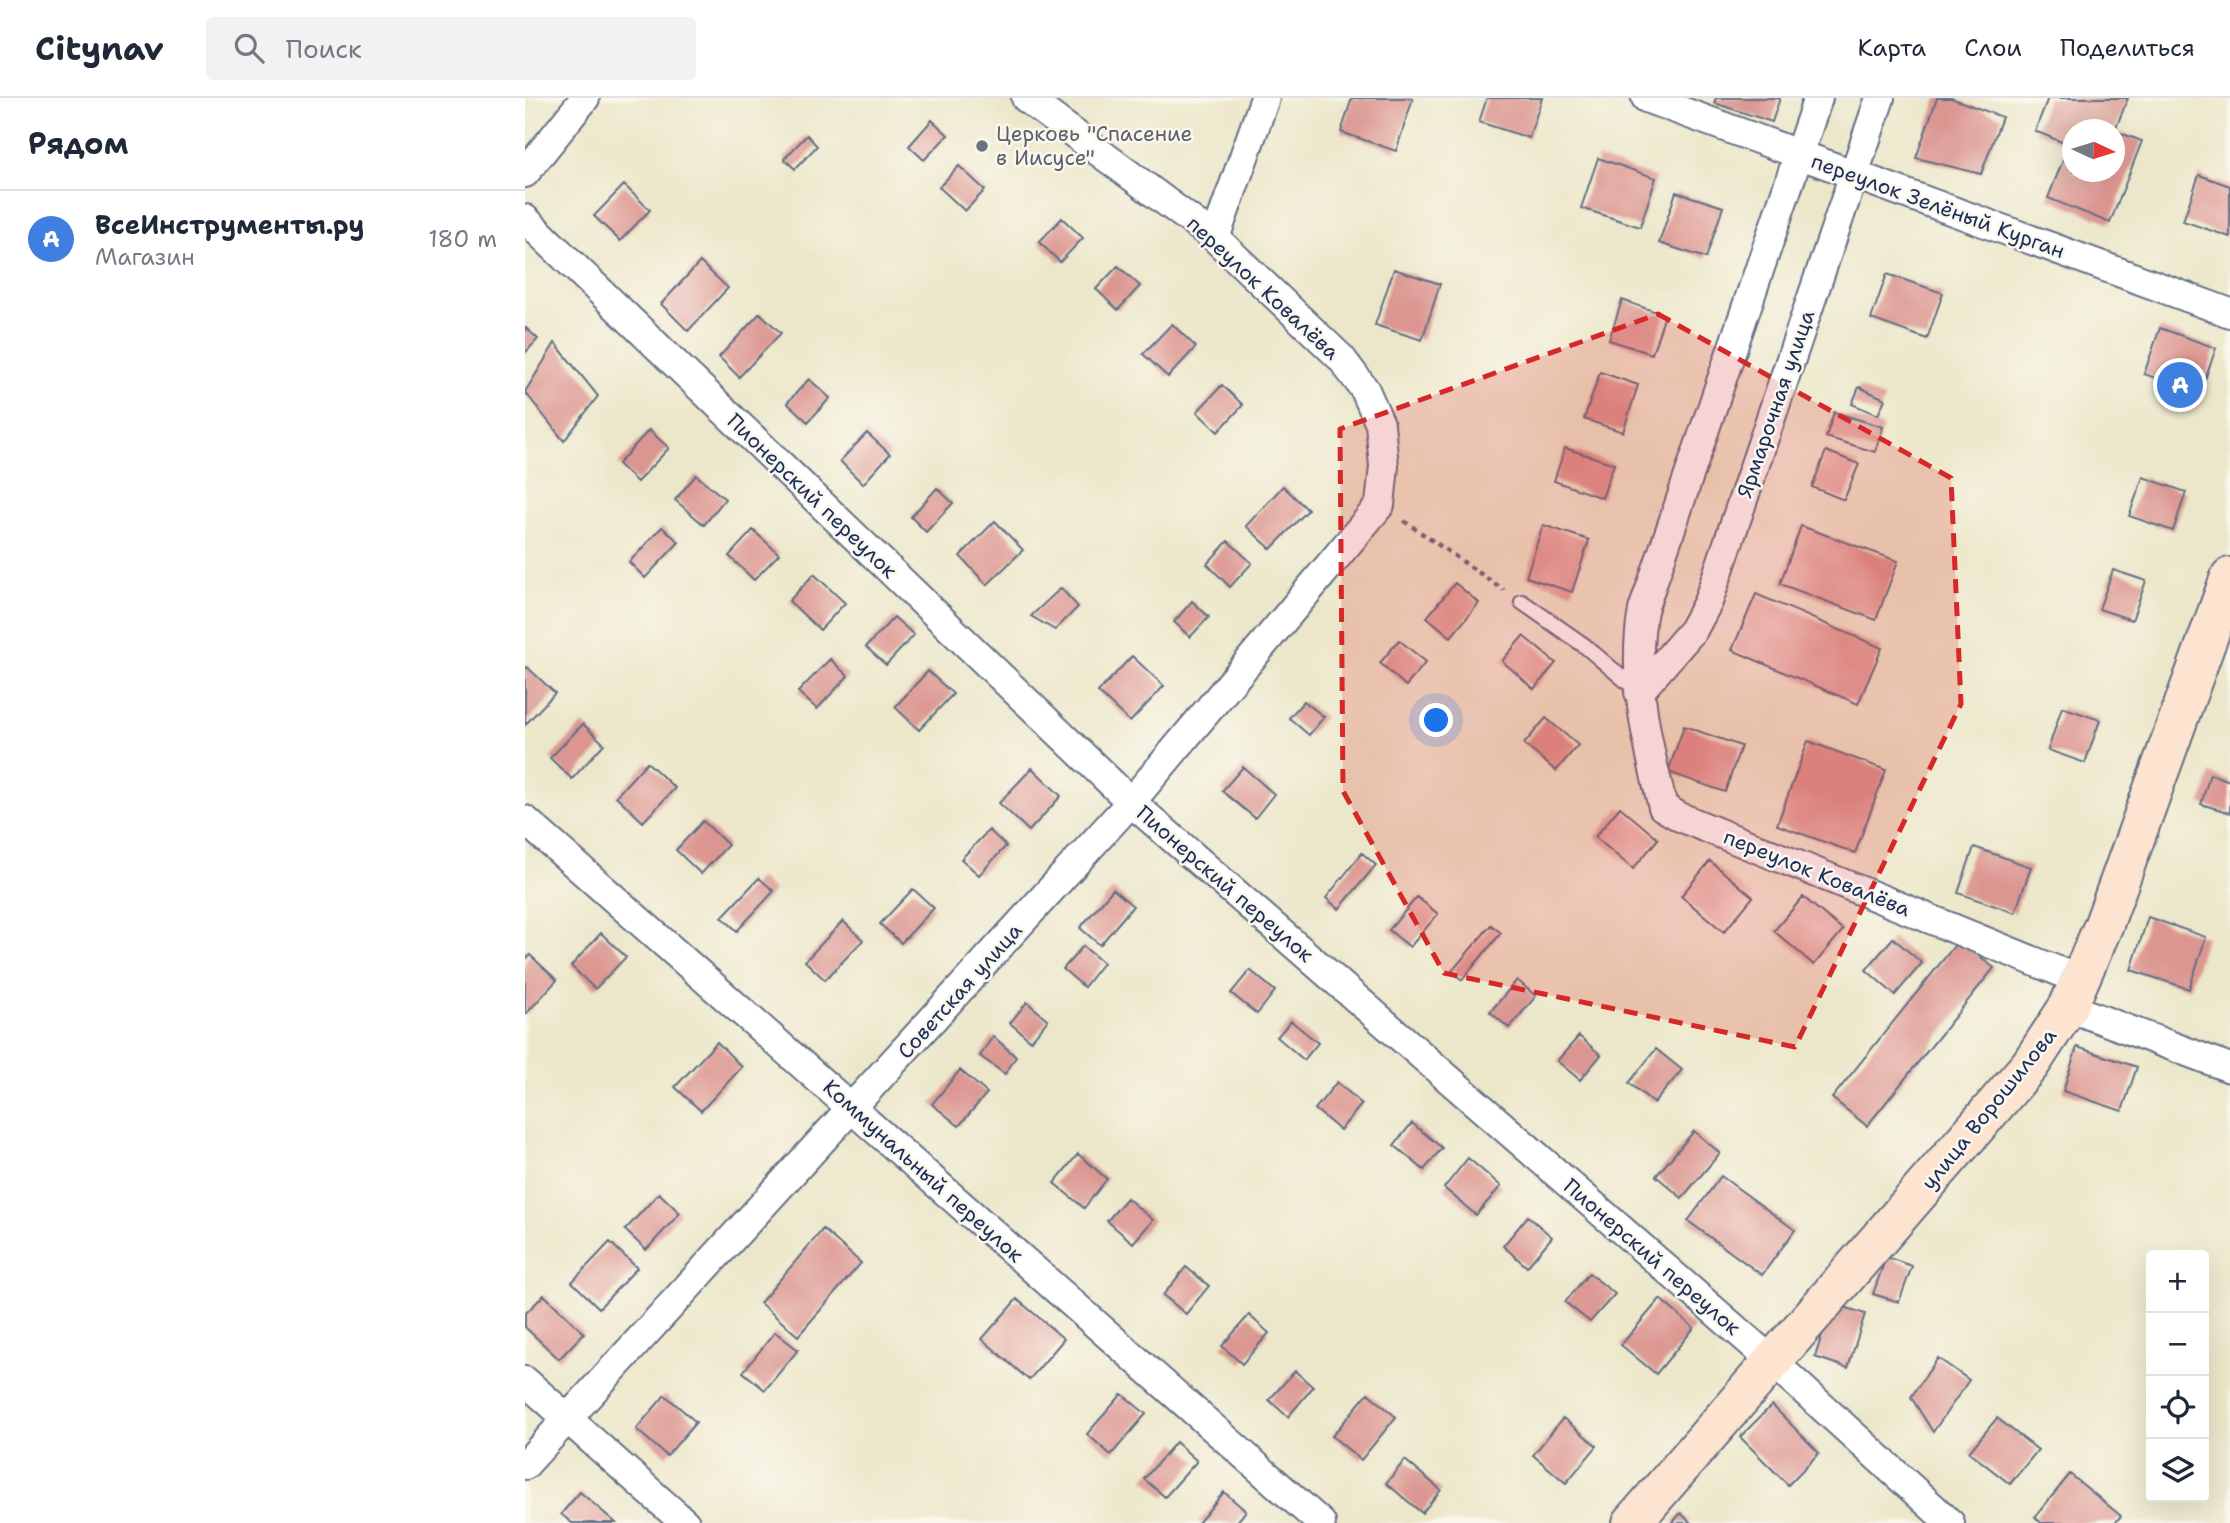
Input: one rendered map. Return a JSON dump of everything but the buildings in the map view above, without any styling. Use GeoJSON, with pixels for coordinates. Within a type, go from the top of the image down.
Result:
{"type":"FeatureCollection","features":[{"type":"Feature","properties":{"kind":"main road","name":"улица Ворошилова"},"geometry":{"type":"LineString","coordinates":[[1632,1523],[2030,1065],[2074,994],[2137,838],[2230,577]]}},
{"type":"Feature","properties":{"kind":"street"},"geometry":{"type":"LineString","coordinates":[[525,173],[585,98]]}},
{"type":"Feature","properties":{"kind":"street","name":"переулок Ковалёва"},"geometry":{"type":"LineString","coordinates":[[1026,98],[1215,238],[1341,359],[1365,390],[1380,424],[1384,466],[1380,505]]}},
{"type":"Feature","properties":{"kind":"street"},"geometry":{"type":"LineString","coordinates":[[1215,238],[1265,98]]}},
{"type":"Feature","properties":{"kind":"street","name":"переулок Зелёный Курган"},"geometry":{"type":"LineString","coordinates":[[1646,98],[2230,313]]}},
{"type":"Feature","properties":{"kind":"street"},"geometry":{"type":"LineString","coordinates":[[1639,692],[1639,633],[1643,610],[1818,98]]}},
{"type":"Feature","properties":{"kind":"street","name":"Ярмарочная улица"},"geometry":{"type":"LineString","coordinates":[[1639,692],[1693,630],[1708,602],[1880,98]]}},
{"type":"Feature","properties":{"kind":"street","name":"Пионерский переулок"},"geometry":{"type":"LineString","coordinates":[[525,219],[1131,802],[1773,1362],[1950,1523]]}},
{"type":"Feature","properties":{"kind":"street","name":"Советская улица"},"geometry":{"type":"LineString","coordinates":[[525,1465],[1131,802],[1380,505]]}},
{"type":"Feature","properties":{"kind":"street","name":"переулок Ковалёва"},"geometry":{"type":"LineString","coordinates":[[1639,692],[1663,807],[2230,1068]]}},
{"type":"Feature","properties":{"kind":"street","name":"Коммунальный переулок"},"geometry":{"type":"LineString","coordinates":[[525,820],[1321,1523]]}},
{"type":"Feature","properties":{"kind":"street"},"geometry":{"type":"LineString","coordinates":[[525,1381],[685,1523]]}},
{"type":"Feature","properties":{"kind":"lane"},"geometry":{"type":"LineString","coordinates":[[1522,602],[1585,646],[1639,692]]}},
{"type":"Feature","properties":{"kind":"path"},"geometry":{"type":"LineString","coordinates":[[1380,505],[1522,602]]}},
{"type":"Feature","properties":{"kind":"highlighted area"},"geometry":{"type":"Polygon","coordinates":[[[1658,314],[1951,478],[1961,704],[1795,1047],[1444,973],[1343,791],[1340,429],[1658,314]]]}},
{"type":"Feature","properties":{"kind":"place","name":"Церковь \"Спасение в Иисусе\""},"geometry":{"type":"Point","coordinates":[982,146]}},
{"type":"Feature","properties":{"kind":"place","name":"ВсеИнструменты.ру"},"geometry":{"type":"Point","coordinates":[2180,385]}}]}
